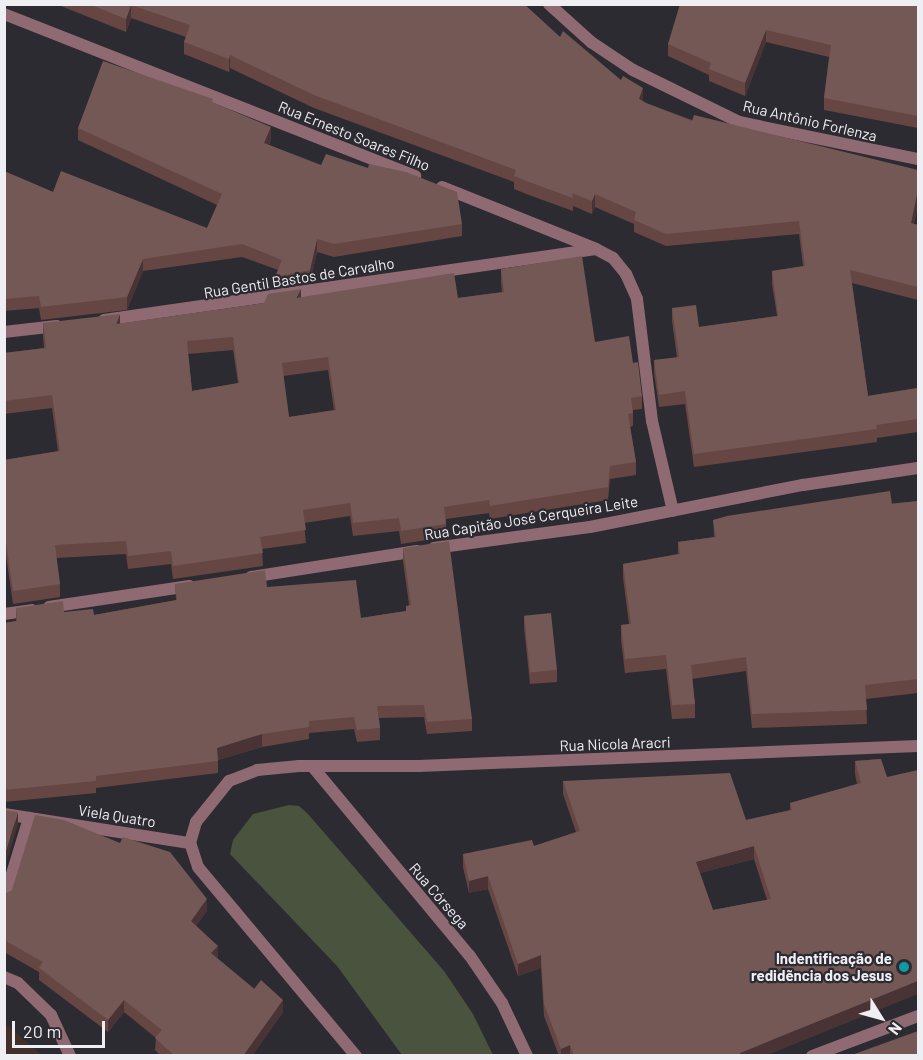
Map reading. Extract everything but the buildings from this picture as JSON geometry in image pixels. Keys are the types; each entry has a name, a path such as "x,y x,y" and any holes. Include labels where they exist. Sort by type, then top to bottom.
{"street":[{"name":"Rua Antônio Forlenza","path":"549,4 591,42 633,70 739,122 918,159"},
{"name":"Rua Ernesto Soares Filho","path":"4,14 596,249 613,258 626,274 638,298 652,421 673,511"},
{"name":"Rua Gentil Bastos de Carvalho","path":"4,332 596,249"},
{"name":"Rua Capitão José Cerqueira Leite","path":"241,578 673,511 803,485 918,468"},
{"path":"4,614 206,583"},
{"name":"Rua Nicola Aracri","path":"190,843 196,822 229,781 264,769 312,766 430,766 918,746"},
{"name":"Rua Córsega","path":"312,766 470,957 502,1003 527,1056"},
{"name":"Viela Quatro","path":"4,814 190,843"},
{"path":"4,900 29,818"},
{"path":"190,843 207,880 292,975 356,1056"},
{"path":"4,977 24,988 51,1015 70,1056"},
{"path":"812,1056 918,1016"}],"shaded area":[{"path":"4,1024 6,1024 42,1055 5,1055"}],"green space":[{"path":"289,805 299,806 308,814 444,971 473,1014 493,1055 402,1055 337,966 230,854 233,840 253,814"}],"place":[{"name":"Indentificação de redidẽncia dos Jesus","path":"904,967"}]}
